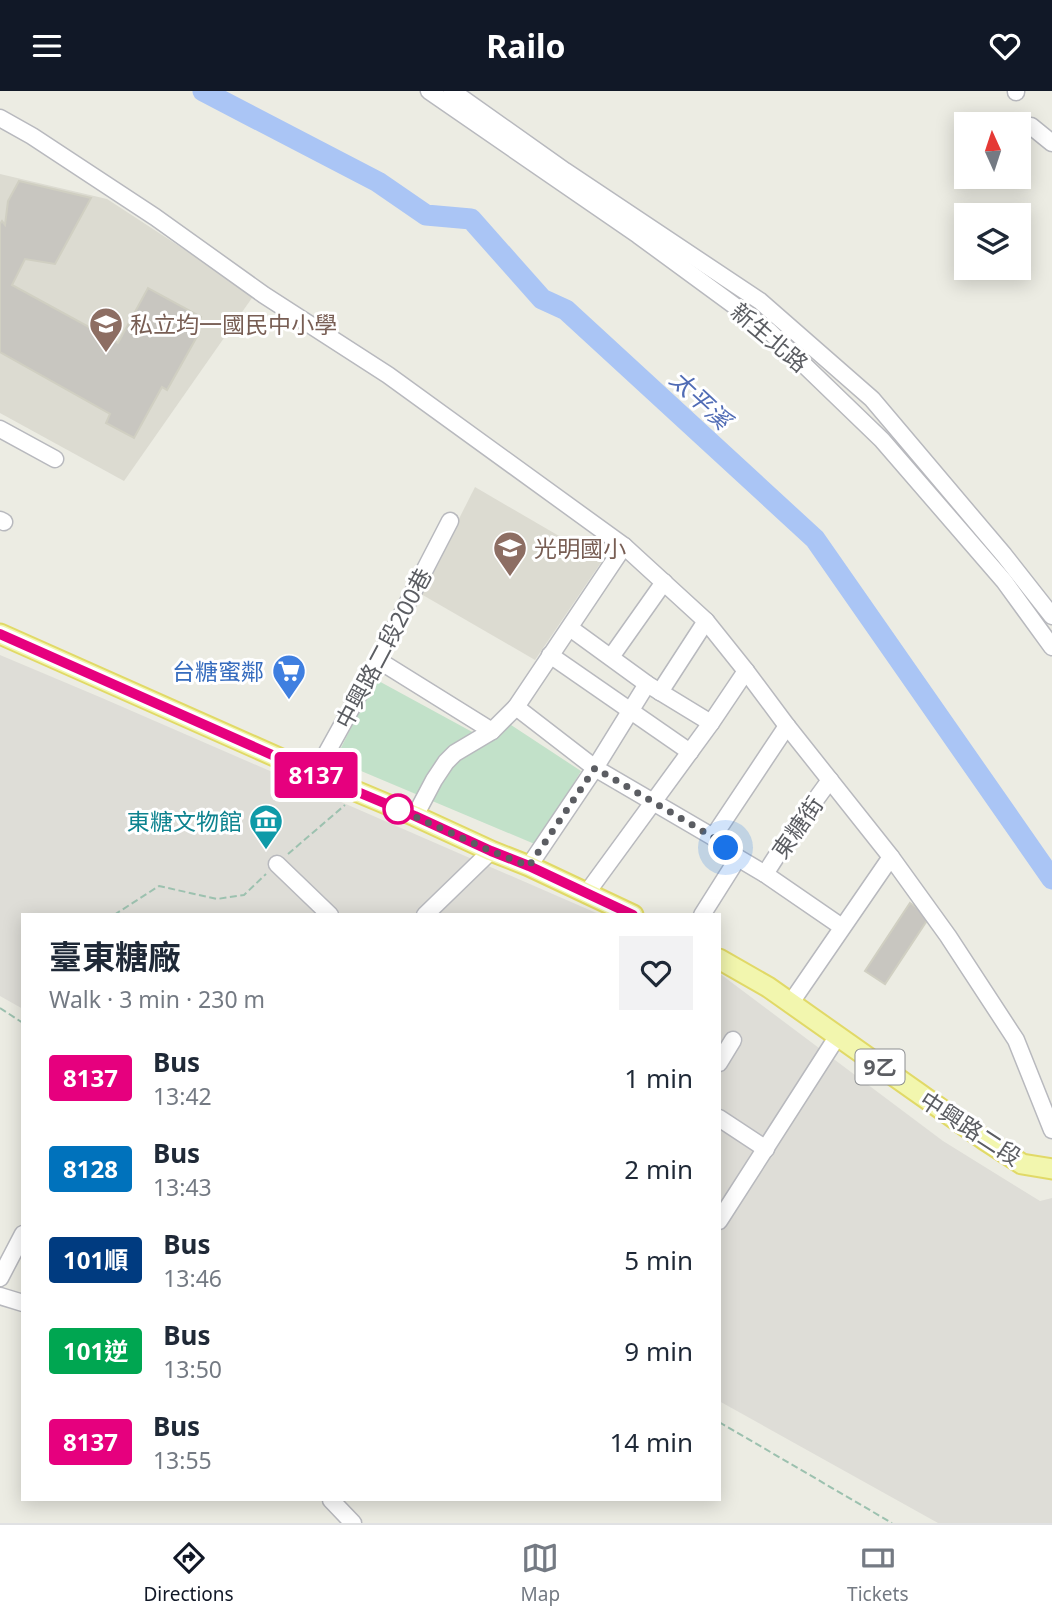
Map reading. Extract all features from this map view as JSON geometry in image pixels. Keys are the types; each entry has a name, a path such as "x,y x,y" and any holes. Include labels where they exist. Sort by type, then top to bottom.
{"main road":[{"path":"0,634 529,866 629,913"},
{"name":"中興路二段","path":"721,960 768,987 1022,1164 1052,1169"}],"street":[{"name":"新生北路","path":"429,91 638,235 769,331 881,440 1004,581 1052,647"},
{"path":"453,91 565,171 760,302 852,381 881,409 1052,616"},
{"path":"0,118 32,136 264,295 388,375 624,546 706,621 891,857 948,936 1016,1040 1052,1131"},
{"path":"1031,126 1052,143"},
{"path":"0,429 55,459"},
{"name":"中興路二段200巷","path":"315,774 450,521"},
{"path":"415,816 446,762 492,730 516,706 624,546"},
{"path":"611,657 664,582"},
{"path":"529,866 631,712 654,688 706,621"},
{"path":"570,628 654,688 711,723"},
{"path":"550,655 690,752"},
{"path":"378,660 492,730"},
{"path":"586,894 746,671"},
{"path":"516,706 595,768 713,837 738,858 842,927"},
{"path":"713,837 787,726"},
{"name":"東糖街","path":"765,874 830,780"},
{"path":"427,913 491,851"},
{"path":"790,1004 891,857"},
{"name":"東糖街","path":"703,913 738,858"},
{"path":"277,864 328,913"},
{"path":"721,1218 838,1037"},
{"path":"721,1060 733,1040"},
{"path":"721,1119 766,1149"},
{"path":"0,1278 21,1238"},
{"path":"0,1296 21,1302"},
{"path":"332,1501 353,1523"}],"path":[{"path":"117,913 159,886 217,899 244,894 359,793"},
{"path":"0,1009 21,1022"},
{"path":"721,1423 892,1523"}],"shaded area":[{"name":"私立均一國民中小學","path":"0,174 107,199 254,295 124,481 0,413"},
{"name":"光明國小","path":"475,487 602,561 535,660 421,594"},
{"path":"0,655 596,913 21,913 21,1008 0,996"},
{"path":"721,974 943,1141 1040,1201 1052,1198 1052,1523 938,1523 721,1402"}],"green space":[{"path":"375,679 487,740 508,723 581,771 537,845 335,760"}],"building":[{"path":"19,181 91,198 55,264 25,259 12,285 118,343 148,288 201,317 194,331 199,333 167,390 162,387 134,438 106,423 110,414 0,352 0,224 2,221 5,225 8,201"},
{"path":"910,903 930,916 885,984 865,971"}],"waterway":[{"name":"太平溪","path":"203,91 378,182 426,215 471,219 542,299 566,310 815,539 1052,879"}],"bus line":[{"name":"8137","path":"0,634 529,866 629,913"}],"place":[{"name":"私立均一國民中小學","path":"106,354"},
{"name":"光明國小","path":"510,578"},
{"name":"台糖蜜鄰","path":"289,701"},
{"name":"東糖文物館","path":"266,851"}],"route":[{"path":"398,809 396,808 529,866 595,768 713,837 726,848"}]}
